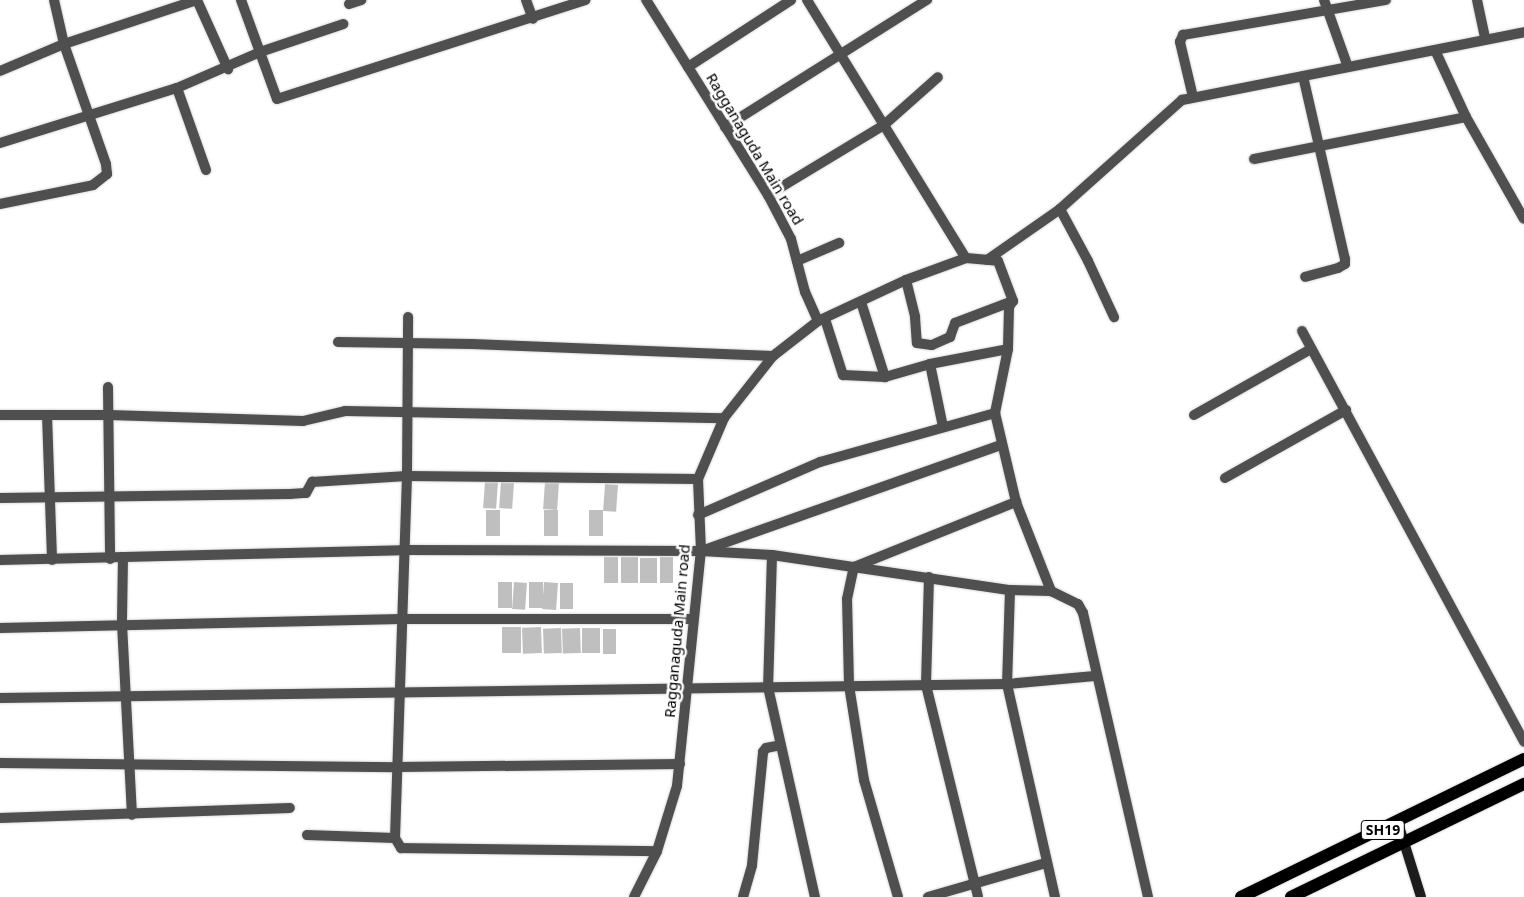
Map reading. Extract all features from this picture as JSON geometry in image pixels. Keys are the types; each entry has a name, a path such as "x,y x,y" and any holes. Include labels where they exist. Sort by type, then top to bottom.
{"main road":[{"name":"SH19","path":"1241,897 1524,759"},
{"name":"SH19","path":"1290,897 1524,784"}],"street":[{"path":"0,204 93,185 107,174 106,164 64,44 54,0"},
{"path":"0,71 64,44 197,0 228,69"},
{"path":"241,0 277,99 533,19 586,0"},
{"path":"349,4 361,0"},
{"path":"526,0 533,19"},
{"path":"688,66 791,0"},
{"path":"807,0 966,258"},
{"path":"725,127 927,0"},
{"path":"1324,0 1348,67"},
{"path":"1193,96 1180,42 1184,35 1386,0"},
{"path":"1477,0 1485,39"},
{"name":"Ragganaguda Main road","path":"634,897 657,851 673,804 680,764 701,551 698,479 724,418 747,393 773,356 822,320 805,292 791,238 768,194 649,1"},
{"path":"0,143 89,113 177,88 228,69 260,52 343,24"},
{"path":"987,260 1060,209 1172,106 1193,96 1524,32"},
{"path":"1435,50 1466,117 1524,219"},
{"path":"1303,76 1317,148 1345,264 1305,277"},
{"path":"768,194 884,125 938,77"},
{"path":"177,88 206,170"},
{"path":"1254,159 1466,117"},
{"path":"1060,209 1088,261 1114,317"},
{"path":"797,261 839,243"},
{"path":"1008,349 930,364 885,377 843,375 822,320 906,280 966,258 998,261 1013,300"},
{"path":"906,280 918,343 932,345 950,337 956,323 1013,300"},
{"path":"1013,300 1009,307 1008,349 995,413 1000,445 1016,502 1051,591"},
{"path":"861,302 885,377"},
{"path":"408,316 407,476 402,550 395,838 401,848 657,851"},
{"path":"1302,331 1524,742"},
{"path":"338,342 584,347 773,356"},
{"path":"1194,415 1311,349"},
{"path":"930,364 943,427"},
{"path":"108,387 110,559"},
{"path":"1225,478 1346,410"},
{"path":"0,415 109,415 303,422 345,411 724,418"},
{"path":"698,515 820,462 995,413"},
{"path":"47,415 52,560"},
{"path":"701,551 1000,445"},
{"path":"0,498 290,494 306,492 312,482 407,476 698,479"},
{"path":"854,567 1016,502"},
{"path":"0,560 110,559 123,557 402,550 701,551 772,555 1010,590 1051,591 1078,604 1148,897"},
{"path":"772,555 768,687 815,897"},
{"path":"123,557 122,624 132,815"},
{"path":"854,567 847,599 849,685 864,780 898,897"},
{"path":"929,577 926,685 978,897"},
{"path":"1010,590 1007,684 1055,897"},
{"path":"0,628 401,619 693,618"},
{"path":"0,698 1007,684 1096,676"},
{"path":"743,897 752,865 763,752 766,748 781,745"},
{"path":"0,763 398,767 680,764"},
{"path":"0,818 132,815 290,808"},
{"path":"1398,822 1406,841 1421,897"},
{"path":"307,835 395,838"},
{"path":"928,897 1046,863"}],"building":[{"path":"485,481 498,482 496,509 483,508"},
{"path":"501,482 514,483 512,509 499,508"},
{"path":"545,482 559,483 557,510 543,509"},
{"path":"605,484 618,485 616,512 603,511"},
{"path":"486,510 500,510 500,536 486,536"},
{"path":"544,510 558,510 558,536 544,536"},
{"path":"589,510 603,510 603,536 589,536"},
{"path":"604,557 618,557 618,583 604,583"},
{"path":"621,557 638,557 638,583 621,583"},
{"path":"660,557 673,557 673,583 660,583"},
{"path":"640,558 657,558 657,583 640,583"},
{"path":"498,582 512,582 512,608 498,608"},
{"path":"514,582 527,583 525,610 512,609"},
{"path":"529,582 543,582 543,608 529,608"},
{"path":"544,582 558,583 556,610 542,609"},
{"path":"560,583 573,583 573,609 560,609"},
{"path":"502,627 521,627 521,653 502,653"},
{"path":"541,627 542,653 523,654 522,628"},
{"path":"561,628 562,653 544,654 543,629"},
{"path":"580,628 581,653 563,654 562,629"},
{"path":"582,628 600,628 600,653 582,653"},
{"path":"603,629 616,629 616,654 603,654"}]}
